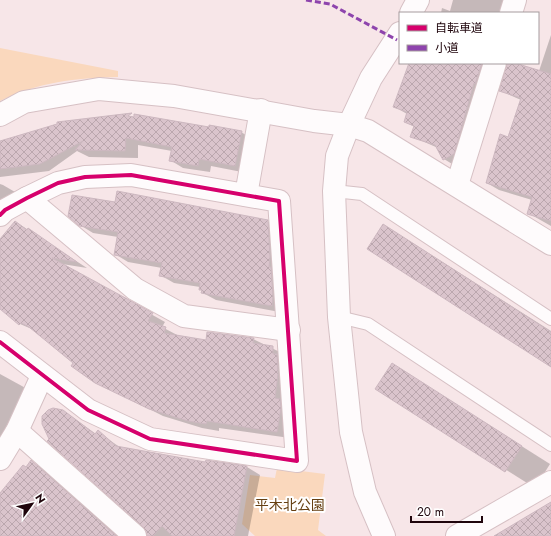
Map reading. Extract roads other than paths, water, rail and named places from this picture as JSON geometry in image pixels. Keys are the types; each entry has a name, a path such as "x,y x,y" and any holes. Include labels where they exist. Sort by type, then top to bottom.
{"street":[{"path":"412,12 418,0"},
{"path":"511,12 515,0"},
{"path":"384,536 365,492 351,432 339,317 334,191 337,156 349,125 371,78 399,35"},
{"path":"457,185 496,64"},
{"path":"0,116 24,102 99,88 174,96 261,110 314,121 349,125 368,131 551,244"},
{"path":"246,195 261,110"},
{"path":"0,215 4,210 58,183 85,177 131,175 279,201 297,461 150,439 88,410 42,376 0,342"},
{"path":"27,198 135,289 184,316 288,330"},
{"path":"0,459 17,431 42,376"},
{"path":"17,431 135,536"},
{"path":"457,536 551,482"}],"lane":[{"path":"334,191 362,194 551,319"},
{"path":"339,317 368,324 551,445"}],"park label":[{"name":"平木北公園","path":"290,505"}]}
